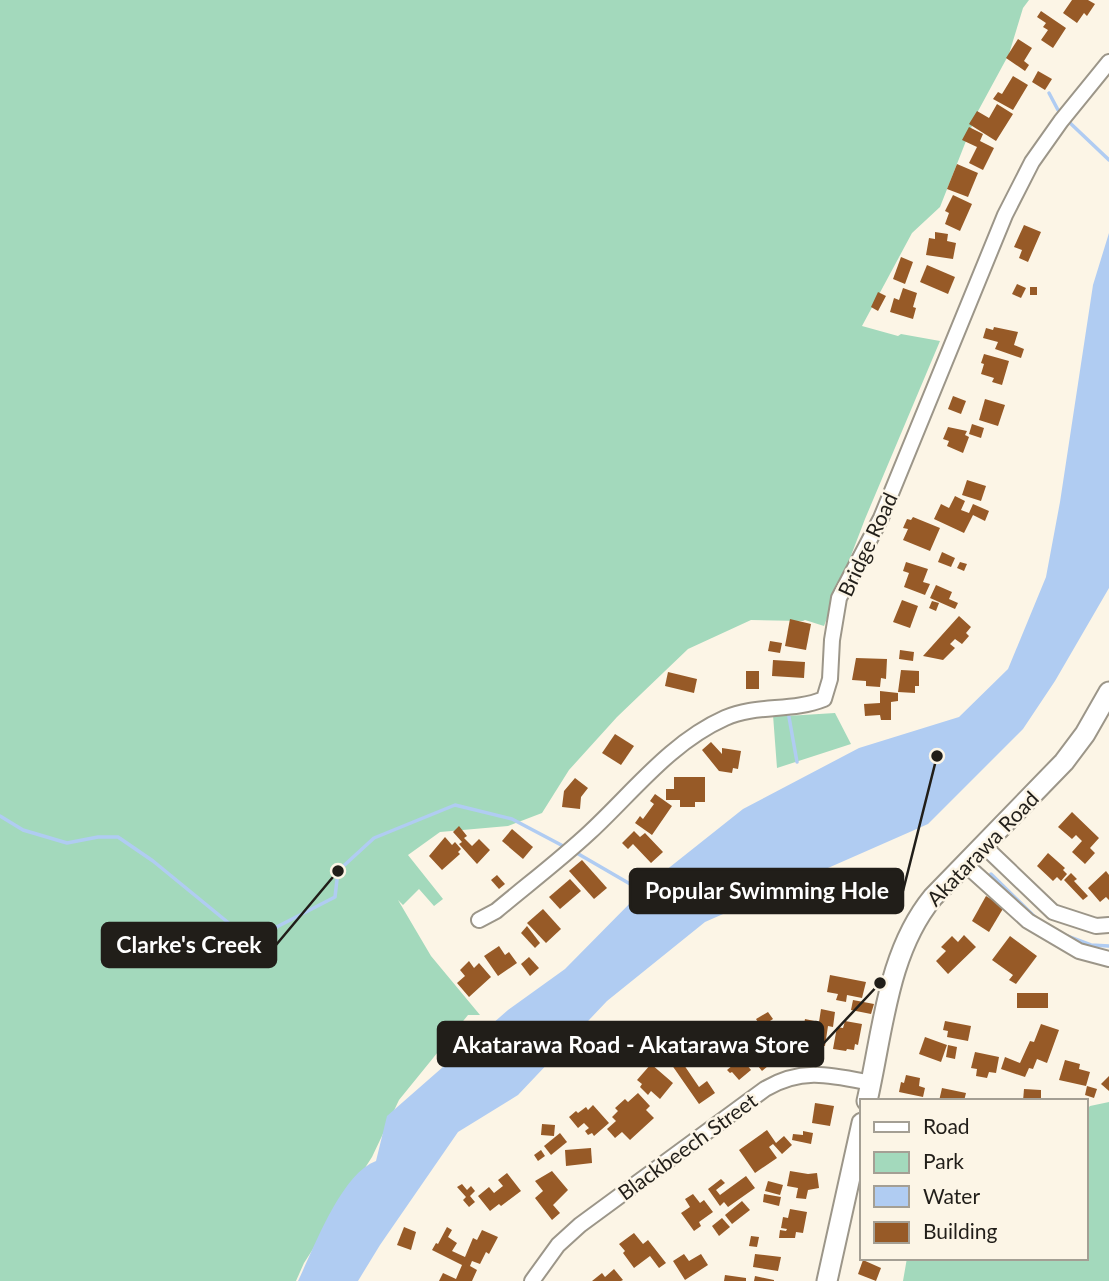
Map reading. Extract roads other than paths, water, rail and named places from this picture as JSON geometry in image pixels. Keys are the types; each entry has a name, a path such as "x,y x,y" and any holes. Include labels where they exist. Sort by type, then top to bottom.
{"street":[{"name":"Bridge Road","path":"479,920 496,911 589,834 665,758 693,736 723,718 744,710 809,705 824,699 830,679 832,640 839,598 881,518 1005,215 1032,163 1061,121 1109,62"},
{"name":"Akatarawa Road","path":"869,1092 893,979 909,933 925,906 1063,762 1085,734 1109,692"},
{"path":"984,846 1053,912 1096,926 1109,925"},
{"path":"966,864 1028,921 1079,951 1109,959"},
{"name":"Blackbeech Street","path":"532,1281 558,1245 580,1225 781,1080 809,1074 825,1074 869,1092"},
{"path":"827,1281 860,1132"}],"water":[{"path":"1109,233 1109,588 1055,681 1023,729 928,824 705,922 607,1001 518,1095 458,1132 358,1281 298,1281 340,1196 363,1169 376,1161 387,1116 508,1010 565,969 641,892 649,895 641,890 743,809 859,748 959,717 1008,669 1046,577 1093,285"}],"waterway":[{"path":"1049,93 1058,110"},
{"path":"1069,122 1109,160"},
{"path":"789,717 797,762"},
{"path":"0,816 23,830 67,843 98,837 118,837 153,861 236,929 263,934 335,897 338,871 374,838 455,805 512,819 565,847"},
{"path":"575,852 656,899"},
{"path":"991,874 1037,919"},
{"path":"1067,936 1091,945 1109,946"}],"place":[{"name":"Popular Swimming Hole","path":"937,756"},
{"name":"Clarke's Creek","path":"338,871"},
{"name":"Akatarawa Road - Akatarawa Store","path":"880,983"}]}
